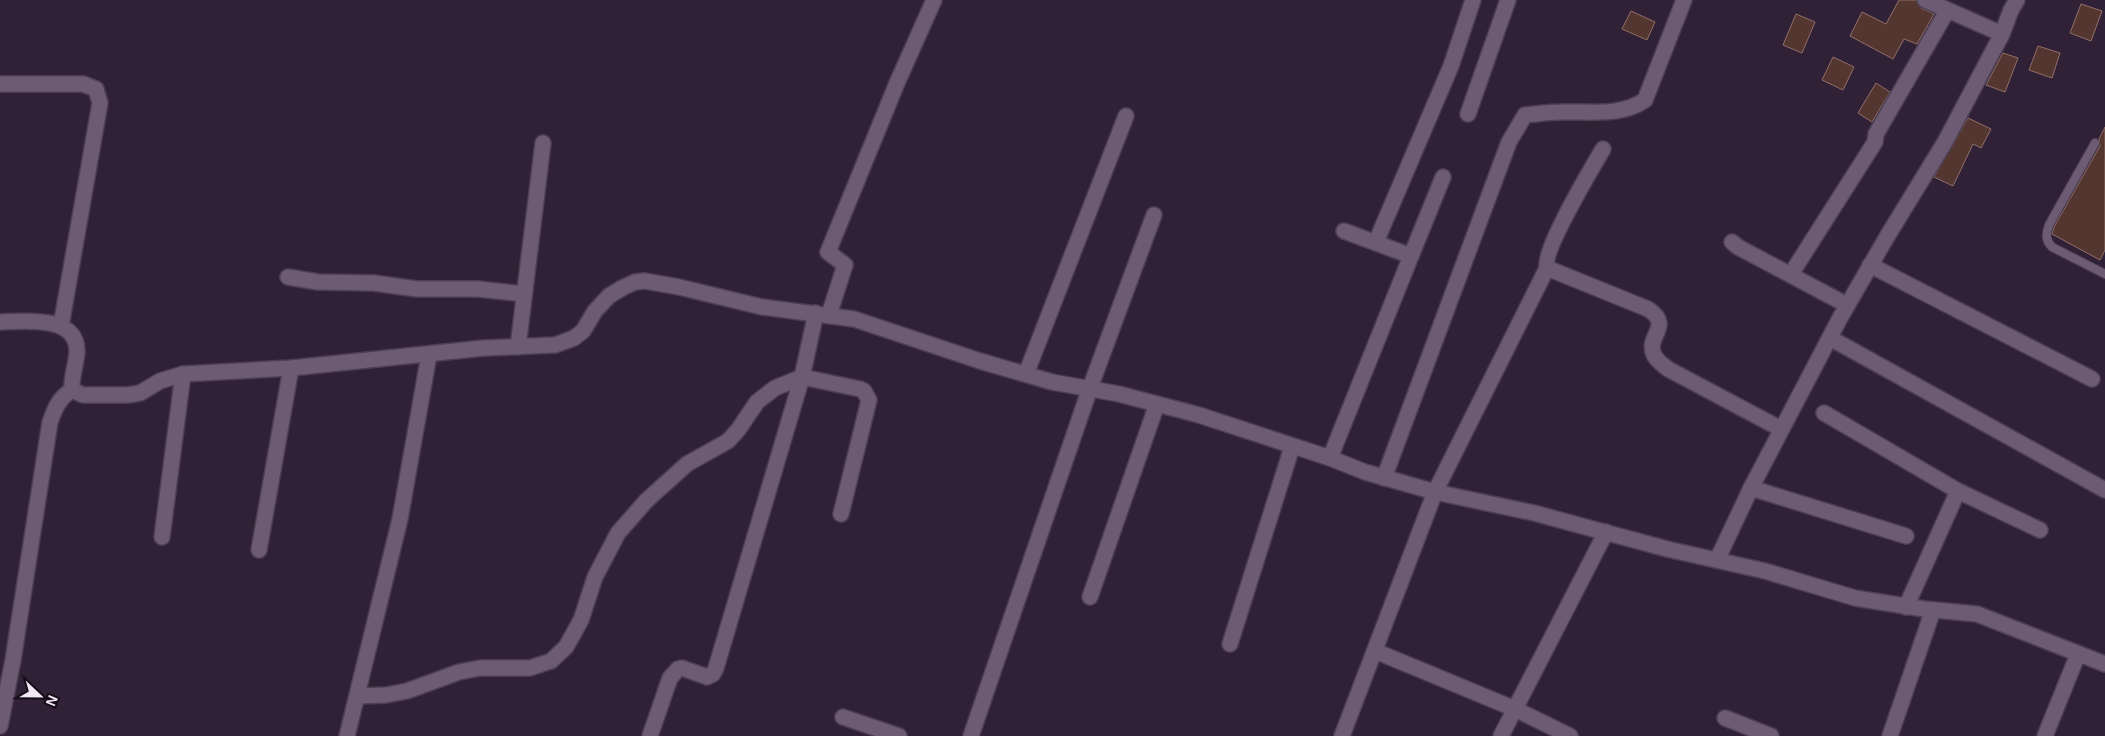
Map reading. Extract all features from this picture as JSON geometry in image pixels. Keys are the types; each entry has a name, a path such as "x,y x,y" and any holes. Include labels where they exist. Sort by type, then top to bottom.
{"street":[{"path":"650,736 670,678 674,673 682,668 707,677 714,674 822,314 845,265 828,252 893,92 934,0"},
{"path":"1376,242 1451,66 1474,0"},
{"path":"1468,114 1508,0"},
{"path":"1384,478 1509,142 1525,115 1559,112 1615,112 1633,108 1645,100 1684,0"},
{"path":"1924,0 2002,34"},
{"path":"1717,560 1781,429 1847,305 1945,142 2002,34 2017,0"},
{"path":"1791,274 1875,142 1876,134 1947,11"},
{"path":"0,84 83,84 96,89 99,95 100,103 62,326"},
{"path":"1026,374 1126,116"},
{"path":"518,346 543,143"},
{"path":"1342,736 1435,492 1547,268 1546,263 1552,244 1603,149"},
{"path":"1330,458 1442,177"},
{"path":"971,736 1090,388 1154,215"},
{"path":"1344,231 1411,256"},
{"path":"1732,242 1738,247 1847,305"},
{"path":"1870,265 2092,379"},
{"path":"1547,268 1648,309 1660,320 1653,348 1657,359 1668,369 1781,429"},
{"path":"288,277 318,282 374,283 417,289 478,288 524,294"},
{"path":"72,390 83,394 140,394 160,382 183,374 291,368 555,344 574,338 583,331 595,311 609,296 622,288 640,282 678,287 762,307 854,318 980,361 1052,382 1090,388 1200,414 1384,478 1435,492 1534,513 1668,549 1766,571 1855,598 1906,607 1977,614 2105,664"},
{"path":"0,322 36,321 62,326 70,332 76,343 72,390 56,406 50,422 13,660 0,726"},
{"path":"1830,338 2105,490"},
{"path":"347,736 400,519 430,355"},
{"path":"259,550 291,368"},
{"path":"162,537 183,374"},
{"path":"357,696 386,696 407,691 459,672 480,668 530,668 551,661 566,647 581,620 595,577 618,533 647,500 687,464 728,441 757,402 774,388 802,377 864,391 869,400 841,514"},
{"path":"1090,597 1157,404"},
{"path":"1824,412 1958,491 2040,530"},
{"path":"1230,644 1292,447"},
{"path":"1751,488 1906,536"},
{"path":"1906,607 1958,491"},
{"path":"1501,736 1606,532"},
{"path":"1890,736 1933,610"},
{"path":"1374,651 1515,709 1570,736"},
{"path":"2046,736 2078,654"},
{"path":"843,717 899,736"},
{"path":"1725,718 1771,736"}],"lane":[{"path":"2095,143 2049,225 2046,234 2047,240 2052,247 2105,274"}],"building":[{"path":"1899,0 1916,0 1921,8 1934,14 1917,44 1904,39 1893,59 1850,36 1862,12 1886,24"},
{"path":"2081,4 2102,11 2091,41 2070,33"},
{"path":"1631,11 1655,22 1647,40 1622,29"},
{"path":"1796,14 1815,22 1802,53 1783,45"},
{"path":"2038,46 2060,53 2052,78 2029,70"},
{"path":"2003,53 2018,58 2005,92 1986,85"},
{"path":"1833,57 1854,67 1843,90 1822,80"},
{"path":"1876,83 1890,92 1872,122 1858,113"},
{"path":"1968,118 1991,129 1981,148 1973,144 1953,186 1934,177"},
{"path":"2105,127 2105,250 2100,260 2052,234 2054,227 2100,146 2099,139"}]}
